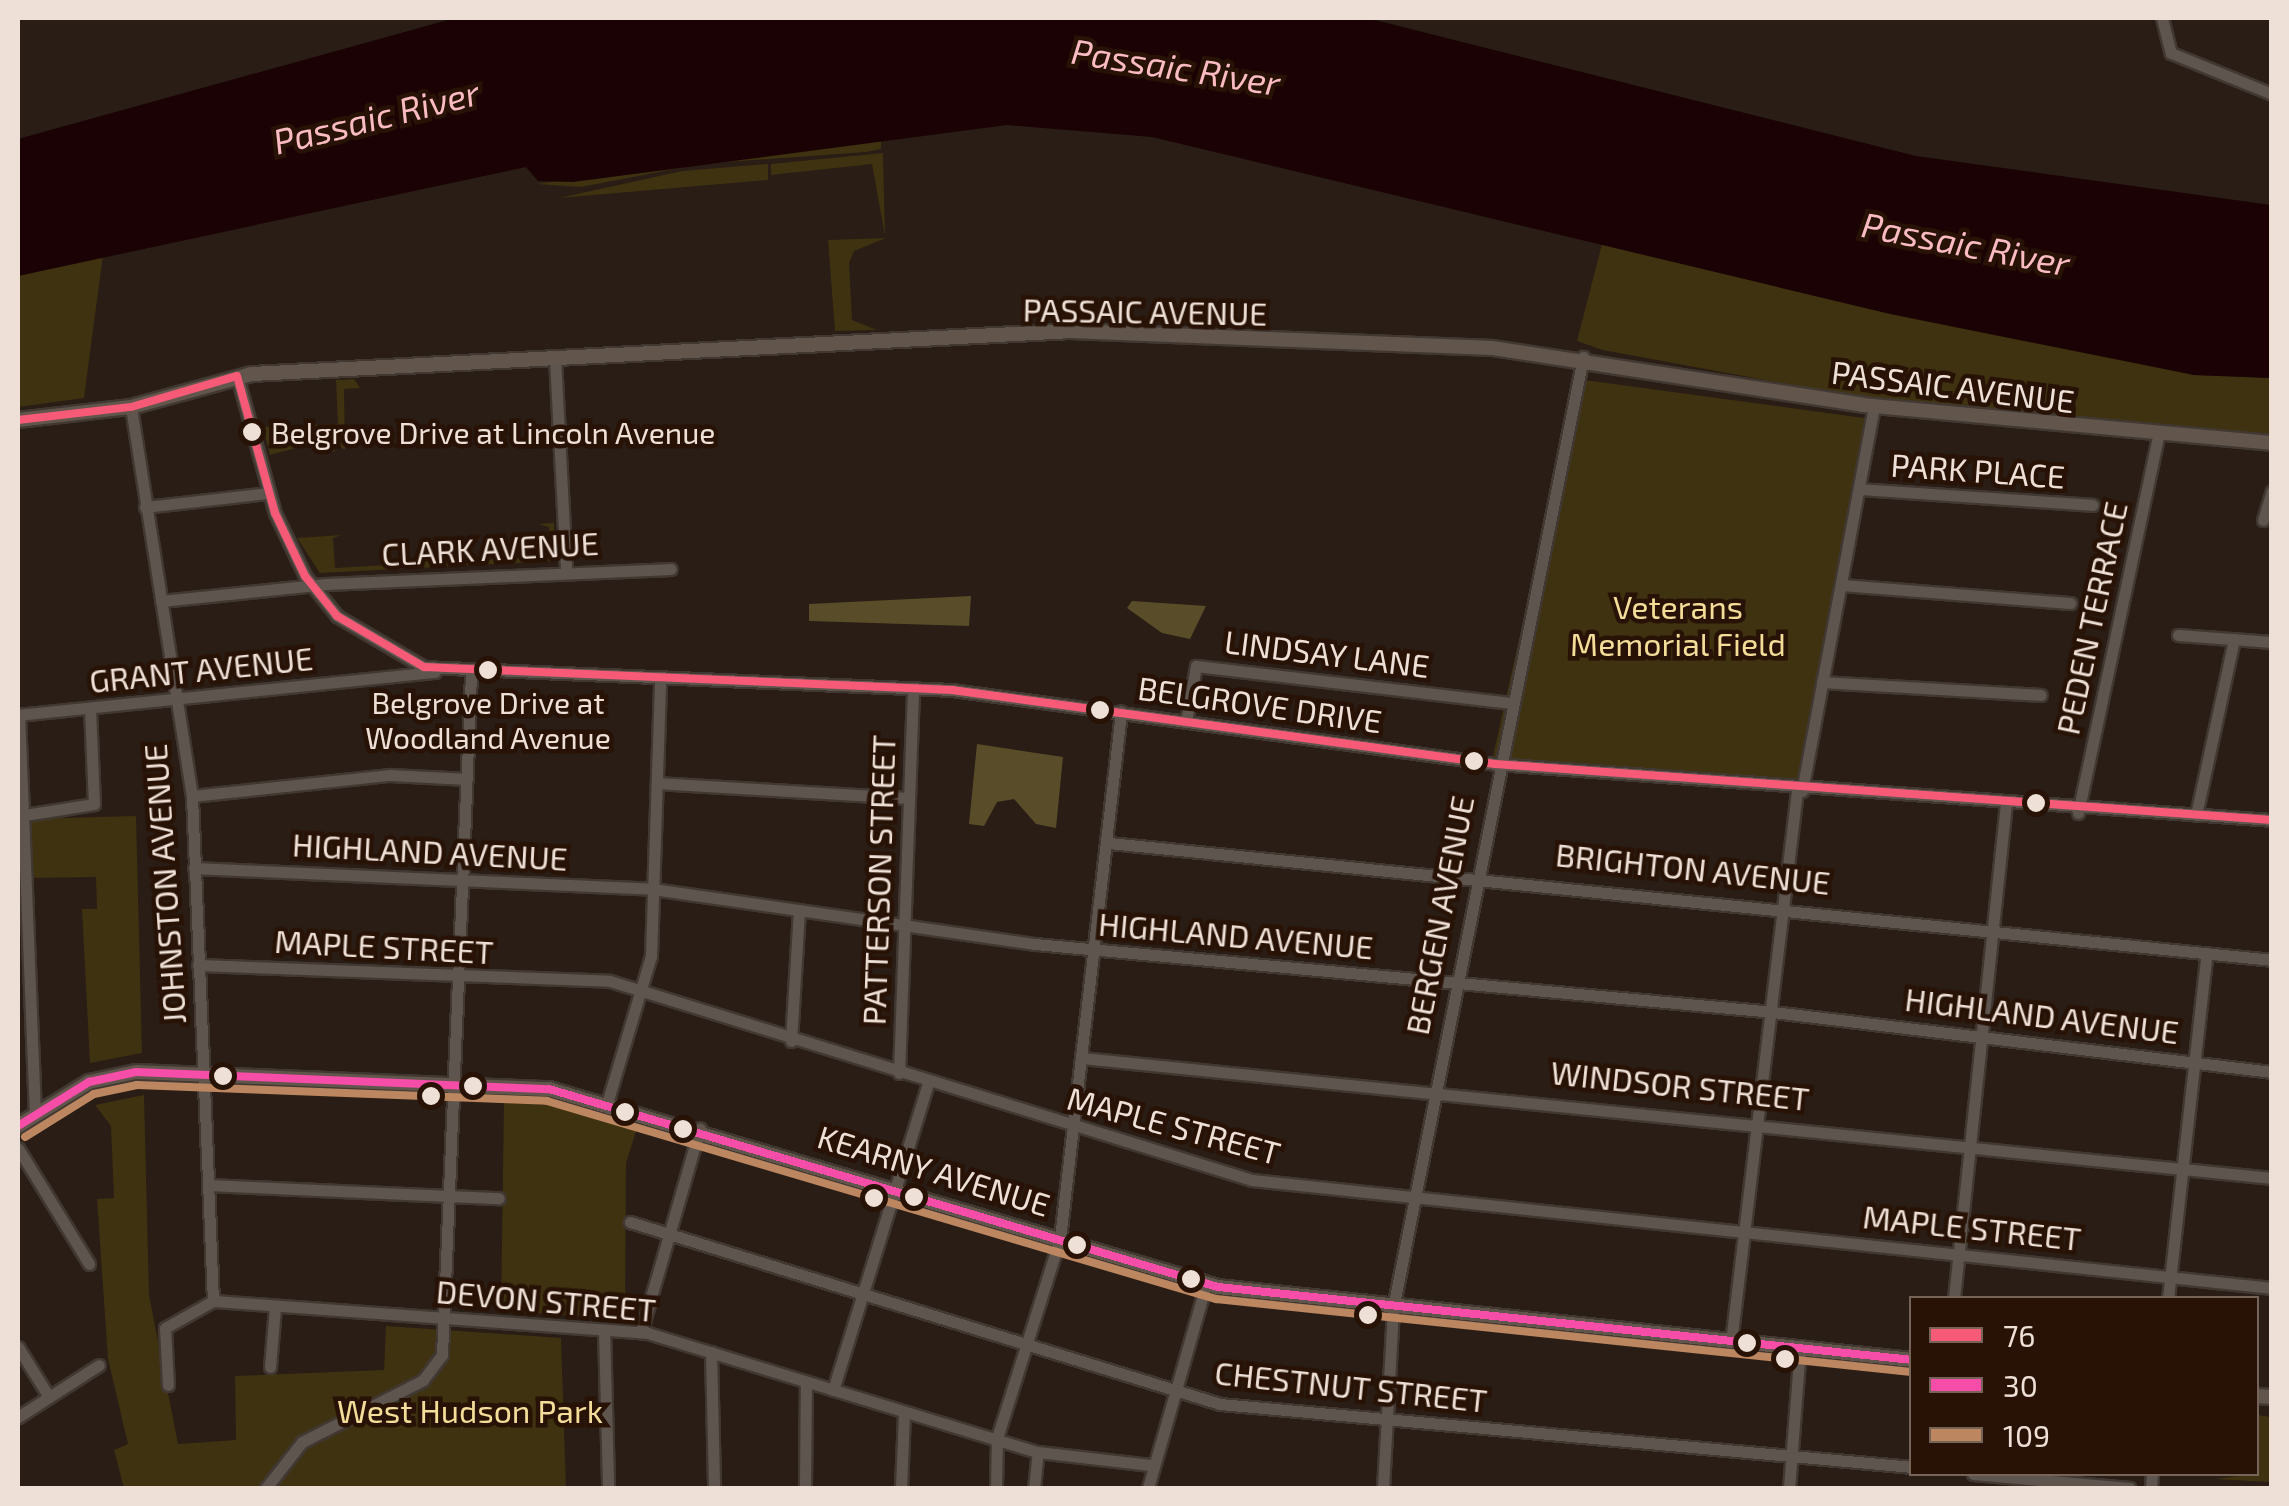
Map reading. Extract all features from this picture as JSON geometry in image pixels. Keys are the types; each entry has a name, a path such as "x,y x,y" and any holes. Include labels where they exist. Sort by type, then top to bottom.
{"main road":[{"name":"PASSAIC AVENUE","path":"18,420 131,406 237,376 1072,331 1583,357 1874,406 2158,436 2272,443"},
{"name":"KEARNY AVENUE","path":"18,1126 102,1079 124,1074 203,1072 454,1084 608,1100 1206,1284 1392,1308 1909,1360"}],"street":[{"path":"2162,18 2162,36 2171,53 2272,94"},
{"name":"BERGEN AVENUE","path":"1383,1488 1392,1308 1495,764 1583,357"},
{"path":"555,358 566,571"},
{"name":"BELGROVE DRIVE","path":"237,376 268,494 311,585 384,650 450,671 471,675 913,689 1121,712 1495,764 2078,813 2272,820"},
{"name":"JOHNSTON AVENUE","path":"131,406 192,796 213,1300"},
{"path":"1731,1342 1748,1229 1799,791 1874,406"},
{"name":"PEDEN TERRACE","path":"2078,813 2158,436"},
{"name":"PARK PLACE","path":"1859,489 2092,506"},
{"path":"2262,520 2272,491"},
{"path":"145,507 268,494"},
{"name":"CLARK AVENUE","path":"161,602 311,585 671,569"},
{"path":"1841,584 2070,603"},
{"path":"2178,635 2272,642"},
{"path":"2196,815 2234,638"},
{"name":"LINDSAY LANE","path":"1186,722 1196,666 1508,703"},
{"name":"GRANT AVENUE","path":"18,715 450,671"},
{"path":"266,1488 302,1442 433,1372 445,1318 471,675"},
{"path":"608,1100 641,992 653,889 660,681"},
{"path":"1822,682 2041,695"},
{"name":"PATTERSON STREET","path":"898,1073 913,689"},
{"path":"18,816 94,804 90,708"},
{"path":"996,1488 997,1438 1060,1238 1109,842 1121,712"},
{"path":"18,715 23,1032 36,1115"},
{"path":"192,796 390,775 467,778"},
{"path":"657,783 908,798"},
{"path":"1954,1296 2006,806"},
{"name":"BRIGHTON AVENUE","path":"1109,842 1994,926 2272,960"},
{"name":"HIGHLAND AVENUE","path":"194,868 653,889 799,910 905,920 1096,950 1773,1012 2272,1072"},
{"path":"790,1040 799,910"},
{"path":"2168,1296 2207,952"},
{"name":"MAPLE STREET","path":"198,965 610,982 928,1084 1252,1180 1748,1229 2272,1288"},
{"name":"WINDSOR STREET","path":"1082,1058 1761,1120 2272,1178"},
{"path":"833,1390 892,1186 928,1084"},
{"path":"641,1332 700,1128"},
{"path":"18,1148 89,1264"},
{"path":"208,1185 499,1198"},
{"name":"CHESTNUT STREET","path":"630,1222 1220,1404 1909,1467"},
{"path":"1148,1488 1150,1465 1206,1284"},
{"path":"168,1385 165,1328 213,1300"},
{"name":"DEVON STREET","path":"213,1300 641,1332 1038,1452 1150,1465"},
{"path":"270,1368 275,1307"},
{"path":"604,1330 608,1488"},
{"path":"18,1347 49,1396"},
{"path":"1789,1488 1800,1349"},
{"path":"711,1352 714,1488"},
{"path":"18,1416 99,1364"},
{"path":"805,1488 806,1382"},
{"path":"901,1488 904,1412"},
{"path":"1034,1488 1038,1452"},
{"path":"1995,1476 2128,1488"}],"green space":[{"path":"881,139 881,149 866,152 700,164 581,187 536,184"},
{"path":"883,153 885,236 872,164 771,175 771,164"},
{"path":"768,164 768,180 559,198 682,171"},
{"path":"886,238 854,251 849,263 852,320 877,330 835,331 828,240"},
{"path":"1602,244 2194,375 2271,378 2271,436 1884,402 1603,350 1577,341"},
{"path":"103,255 84,398 18,407 18,276"},
{"path":"354,379 360,388 344,389 345,450 332,442 335,452 307,445 270,455 263,427 338,424 336,380"},
{"name":"Veterans Memorial Field","path":"1577,379 1871,419 1802,788 1491,765"},
{"path":"554,523 555,561 320,573 297,538 342,535 333,538 335,568 422,563 424,555 436,565 459,553 462,561 550,556 549,527 538,524"},
{"path":"136,816 142,1053 90,1063 82,909 97,909 96,877 25,878 25,819"},
{"name":"West Hudson Park","path":"144,1095 149,1295 178,1444 236,1440 235,1376 384,1370 386,1326 561,1338 566,1488 124,1488 114,1450 128,1444 108,1359 97,1199 114,1198 111,1126 95,1105"},
{"path":"504,1102 580,1107 638,1125 626,1163 625,1319 501,1311"},
{"path":"2259,1415 2271,1417 2271,1482 2214,1479 2259,1476"}],"shaded area":[{"path":"971,596 969,626 809,621 809,604"},
{"path":"1132,601 1206,606 1190,639 1162,633 1127,608"},
{"path":"977,744 1063,757 1056,828 1036,824 1014,799 997,802 984,826 969,824"}],"water":[{"name":"Passaic River","path":"455,18 1367,18 1916,156 2271,205 2271,378 2194,375 1890,314 1152,137 1007,125 573,182 538,181 526,167 18,276 18,139"}],"transit line":[{"name":"76","path":"18,420 131,407 237,376 275,513 305,576 337,616 424,667 952,690 1495,764 2272,820"},
{"name":"30","path":"18,1126 89,1082 136,1072 549,1089 1218,1287 1909,1360"},
{"name":"109","path":"25,1137 94,1094 137,1085 547,1101 1216,1299 1909,1372"}],"place":[{"name":"Belgrove Drive at Lincoln Avenue","path":"252,432"},
{"name":"Belgrove Drive at Woodland Avenue","path":"488,670"}]}
